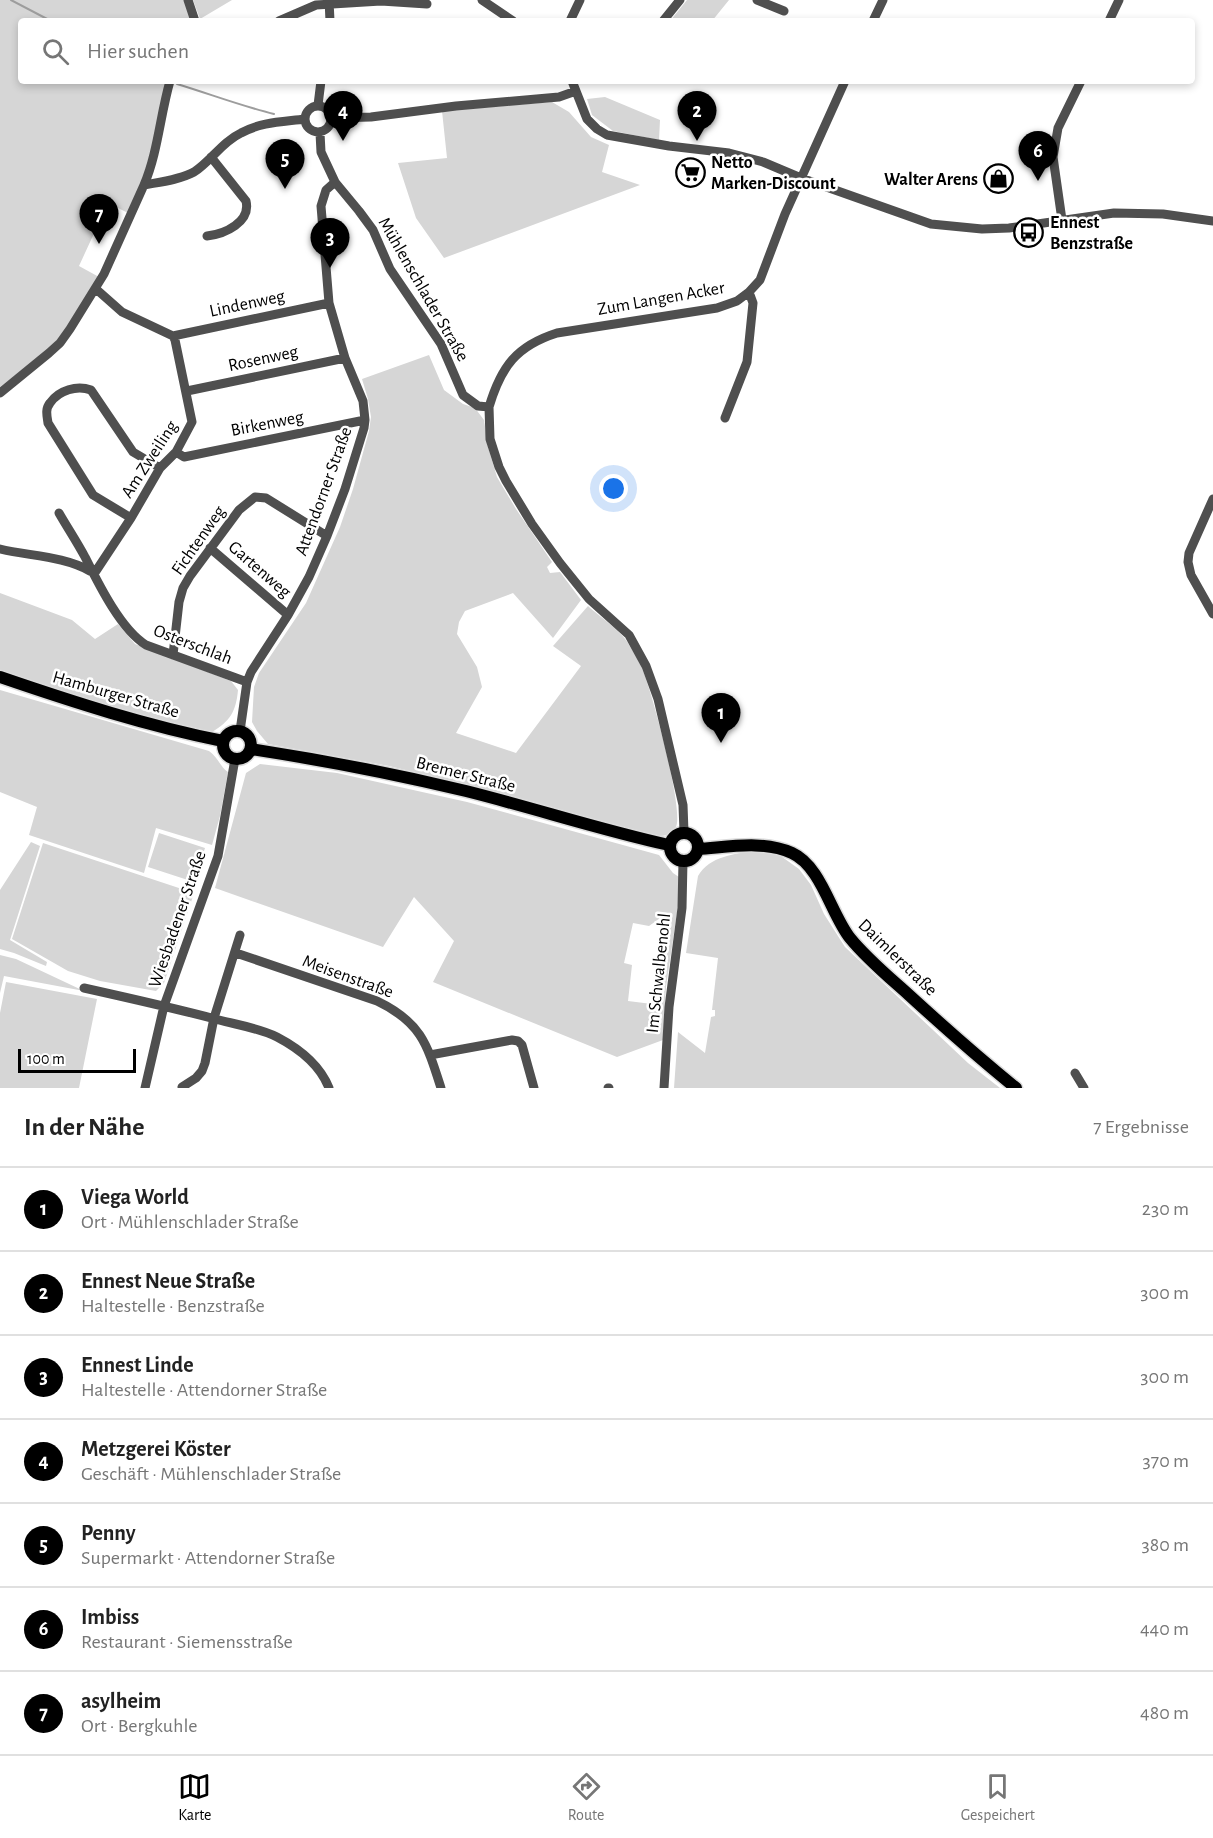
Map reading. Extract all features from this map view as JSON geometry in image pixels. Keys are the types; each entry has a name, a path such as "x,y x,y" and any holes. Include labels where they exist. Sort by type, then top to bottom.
{"main road":[{"name":"Hamburger Straße","path":"0,677 71,701 223,741"},
{"path":"240,731 249,737 251,749 245,757 235,759 226,754 223,741 231,732 240,731"},
{"name":"Bremer Straße","path":"251,749 380,771 468,791 629,836 669,844"},
{"path":"684,832 694,837 698,849 694,857 683,861 671,854 669,844 673,837 684,832"},
{"name":"Daimlerstraße","path":"698,849 754,845 777,848 795,854 811,868 842,927 860,950 1016,1088"}],"street":[{"path":"188,0 194,18"},
{"path":"482,0 509,18"},
{"path":"571,18 580,0"},
{"path":"665,18 680,0"},
{"path":"757,0 784,11"},
{"path":"874,18 883,0"},
{"path":"1110,18 1119,0"},
{"path":"286,18 329,2 381,1 427,4"},
{"path":"329,2 330,18"},
{"path":"0,393 60,343 96,289 151,167 169,84"},
{"path":"318,105 321,84"},
{"path":"573,84 587,119 597,129 608,135 669,146 729,153 763,162 801,178 931,224 982,229 1037,225 1114,213 1163,214 1213,221"},
{"name":"Zum Langen Acker","path":"489,407 499,377 508,363 519,351 543,337 717,308 737,301 749,292 760,280 785,214 844,84"},
{"path":"1062,220 1053,157 1058,128 1079,84"},
{"path":"332,118 371,117 456,106 559,97 576,91"},
{"path":"318,105 328,110 332,118 329,127 320,133 310,130 305,119 309,109 318,105"},
{"path":"144,186 184,177 199,168 228,140 254,126 269,122 305,119"},
{"name":"Mühlenschlader Straße","path":"320,133 321,152 335,182 373,230 390,269 441,344 463,395 478,406 489,407"},
{"path":"207,236 218,235 243,220 248,207 246,201 211,157"},
{"name":"Attendorner Straße","path":"240,731 247,682 309,577 345,489 365,420 363,401 345,358 329,303 321,206 326,190 335,182"},
{"path":"96,289 122,312 173,336"},
{"path":"725,418 747,362 753,303 749,292"},
{"name":"Lindenweg","path":"173,336 329,303"},
{"name":"Am Zweiling","path":"92,573 131,518 160,468 176,452 192,422 187,391 173,336"},
{"name":"Rosenweg","path":"187,391 345,358"},
{"path":"131,518 93,495 48,423 46,412 49,403 60,394 75,388 83,387 91,390 133,452 160,468"},
{"path":"489,407 490,439 499,468 532,524 589,599 630,635 646,666 658,699 681,795 684,832"},
{"name":"Birkenweg","path":"176,452 183,457 365,420"},
{"name":"Fichtenweg","path":"173,655 179,602 183,588 189,576 239,510 255,498 266,498 327,536"},
{"path":"1213,499 1189,553 1188,562 1191,575 1213,614"},
{"name":"Osterschlah","path":"58,513 92,573 127,629 136,639 146,645 247,682"},
{"name":"Gartenweg","path":"210,548 288,615"},
{"path":"0,549 58,560 82,567 92,573"},
{"path":"1202,593 1213,595"},
{"name":"Wiesbadener Straße","path":"145,1088 164,1006 218,856 235,759"},
{"name":"Im Schwalbenohl","path":"664,1088 669,1007 682,908 683,861"},
{"path":"182,1087 202,1071 214,1018 240,935"},
{"name":"Meisenstraße","path":"236,953 377,1001 391,1008 415,1027 424,1040 441,1088"},
{"path":"84,988 214,1018 276,1036 294,1047 317,1068 329,1088"},
{"path":"430,1055 512,1040 518,1041 522,1045 534,1088"},
{"path":"1076,1073 1084,1088"}],"shaded area":[{"path":"0,0 185,0 191,18 18,18 18,84 167,84 151,162 130,214 108,203 79,266 99,277 69,327 47,351 0,387"},
{"path":"193,0 232,0 202,18 200,18"},
{"path":"687,0 729,0 714,18 672,18"},
{"path":"605,97 660,120 659,140 613,131 592,115 587,99"},
{"path":"552,102 569,112 591,137 609,145 602,172 640,185 444,258 416,218 398,163 447,158 442,111"},
{"path":"429,355 444,390 463,404 475,408 484,420 488,447 497,477 552,562 547,567 550,573 560,572 581,600 553,638 513,593 465,611 459,622 457,634 477,667 482,687 456,733 516,753 581,666 553,646 588,606 624,638 642,667 660,725 671,776 677,816 674,831 662,836 643,835 476,787 389,766 268,744 252,722 254,687 259,673 306,603 340,527 353,489 371,417 362,379"},
{"path":"0,593 72,620 95,639 118,624 135,644 231,681 238,690 234,710 228,720 212,732 97,705 0,673"},
{"path":"0,690 209,751 228,772 212,845 156,828 144,873 29,835 37,807 0,792"},
{"path":"260,764 337,773 467,802 659,855 679,877 678,906 666,987 663,1040 617,1057 433,982 454,941 414,897 383,947 215,888 246,773","holes":["671,915 660,1005 628,1001 632,965 624,963 633,923 649,926 663,916"]},
{"path":"159,833 205,848 194,882 148,867"},
{"path":"31,842 40,846 10,940 47,962 46,966 0,949 0,890"},
{"path":"43,843 194,893 164,983 156,991 100,981 68,971 12,939"},
{"path":"755,851 778,854 799,869 811,885 824,914 845,947 968,1063 1000,1088 674,1088 678,1032 705,1053 711,1017 715,1016 715,1010 712,1010 718,958 686,953 698,876 703,869 716,860"},
{"path":"0,955 16,959 84,991 4,976 0,993"},
{"path":"6,982 97,999 79,1088 0,1088 0,1013"}],"waterway":[{"path":"11,0 45,18"},
{"path":"177,84 274,114"}],"place":[{"name":"Metzgerei Köster","path":"343,141"},
{"name":"Ennest Neue Straße","path":"697,141"},
{"name":"Netto Marken-Discount","path":"690,172"},
{"name":"Walter Arens","path":"999,179"},
{"name":"Imbiss","path":"1038,181"},
{"name":"Penny","path":"285,189"},
{"name":"Ennest Benzstraße","path":"1029,232"},
{"name":"asylheim","path":"99,244"},
{"name":"Ennest Linde","path":"330,268"},
{"name":"Viega World","path":"721,743"}]}
